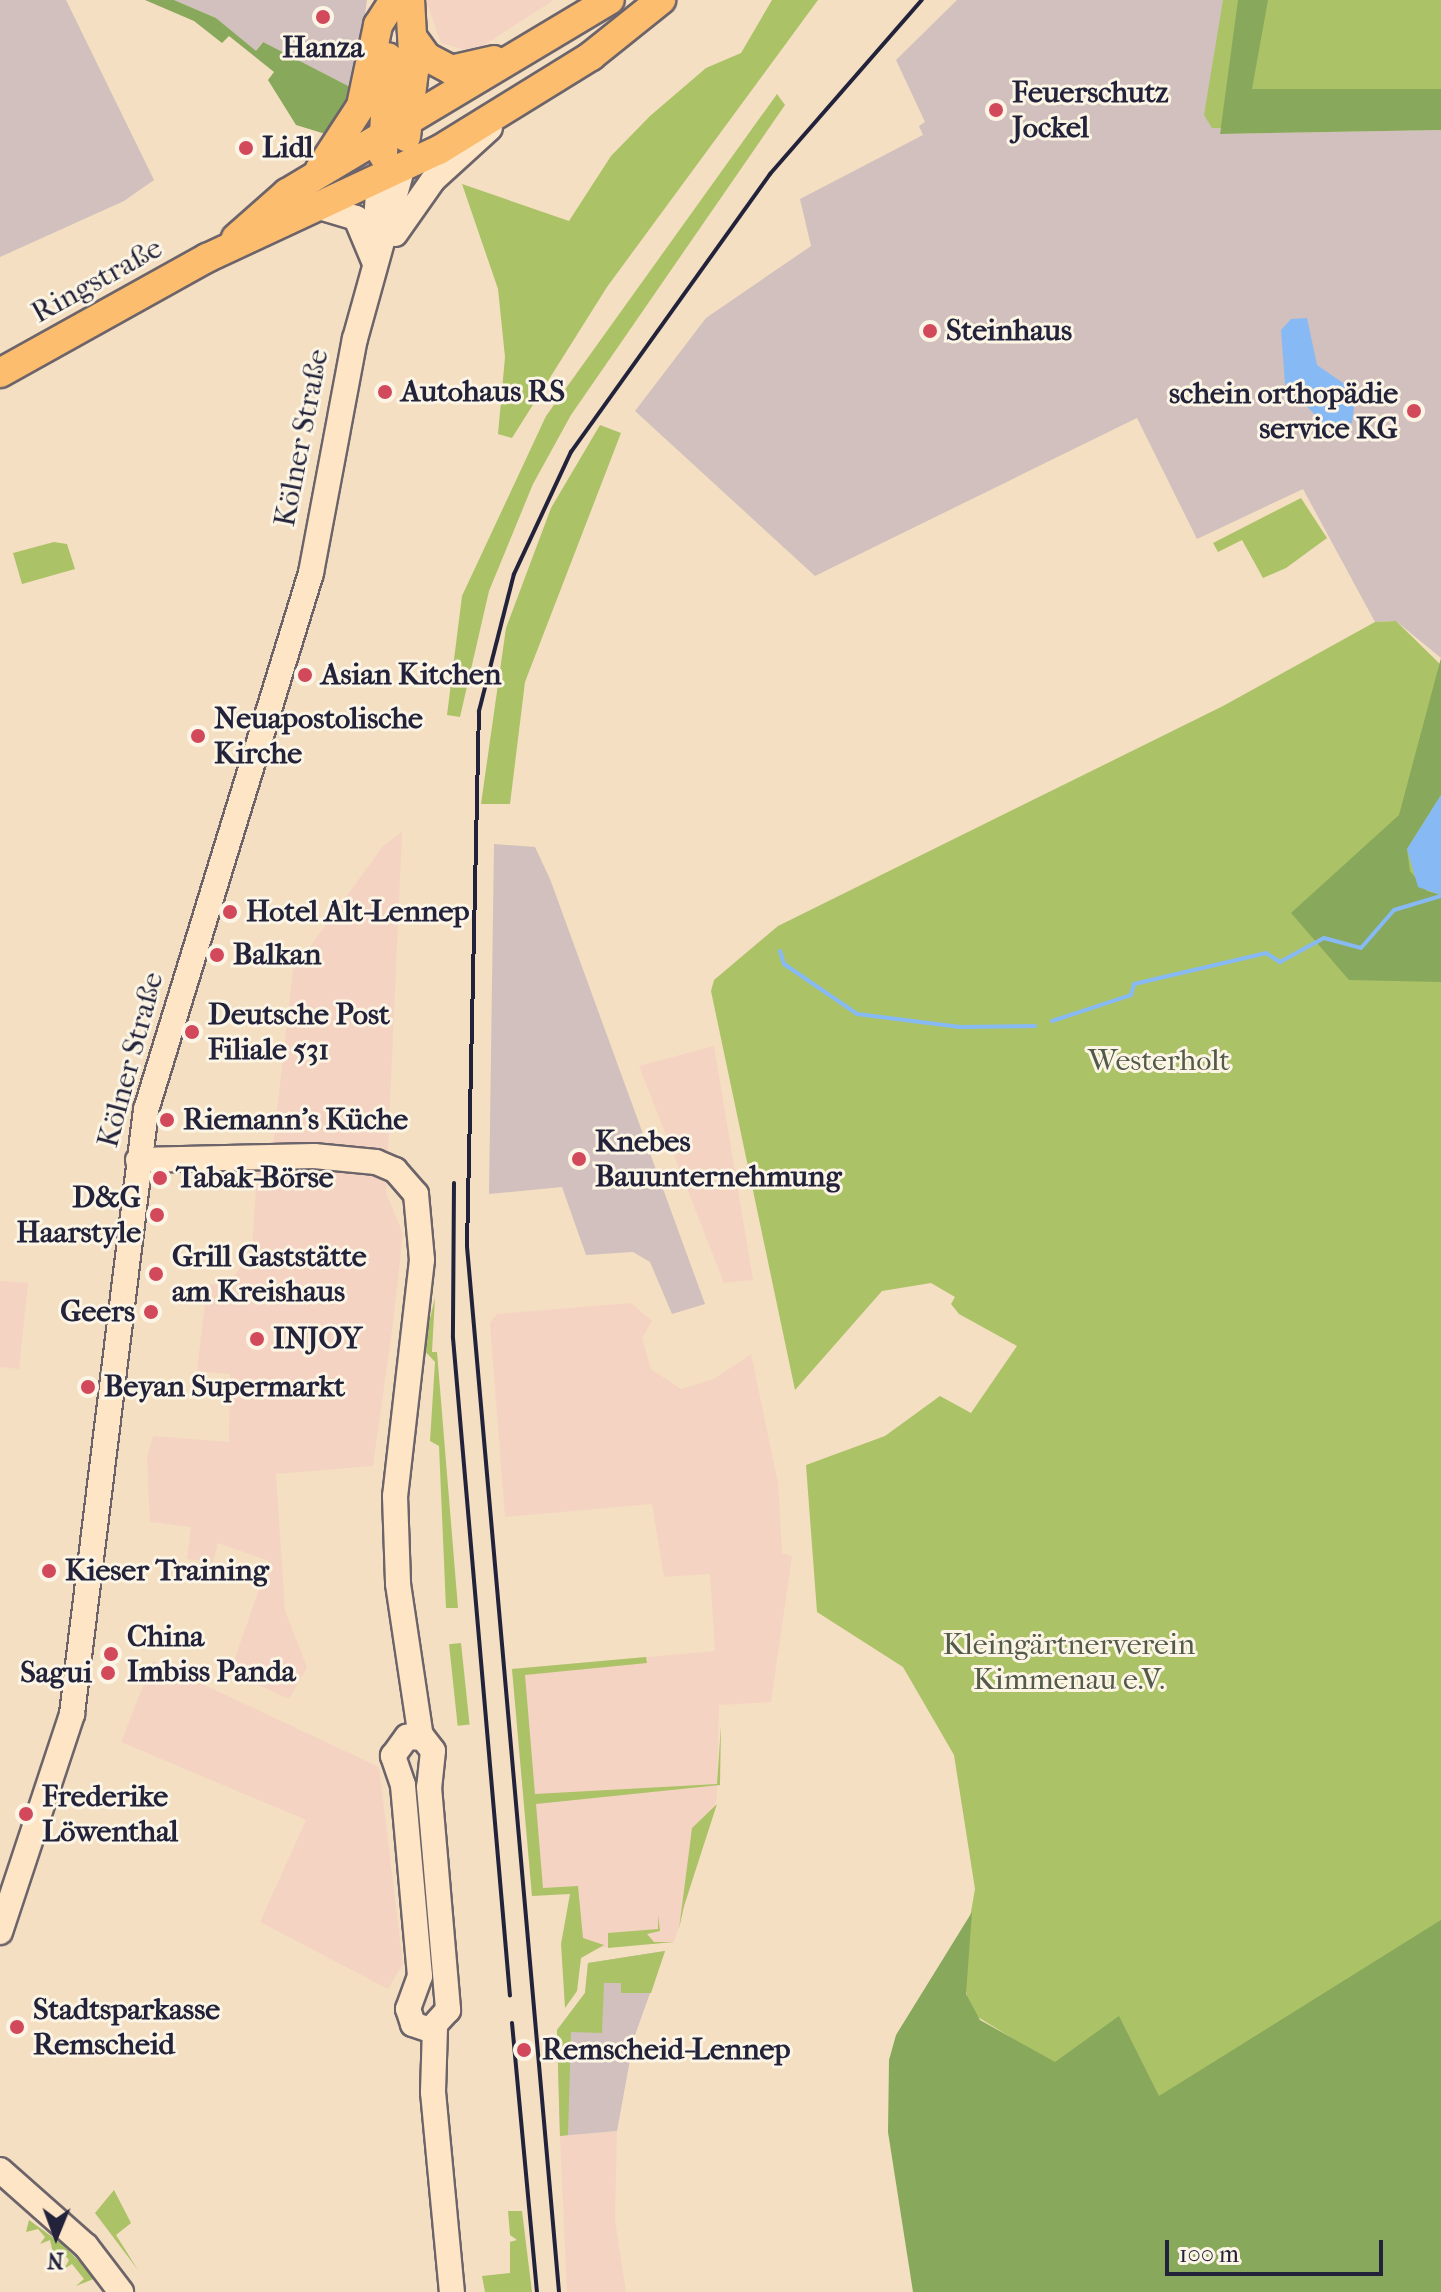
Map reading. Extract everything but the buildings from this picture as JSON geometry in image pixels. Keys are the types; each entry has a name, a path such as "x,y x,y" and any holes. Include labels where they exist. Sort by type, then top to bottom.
{"main road":[{"name":"Ringstraße","path":"0,373 217,253 313,193 396,133 610,0"},
{"name":"Ringstraße","path":"313,193 391,174 515,103 661,0"},
{"path":"396,3 413,38 433,62 463,71 535,33 559,32"},
{"path":"396,3 396,133"},
{"path":"313,193 357,113 375,62 378,25 396,3"},
{"path":"396,133 413,38"},
{"name":"Kölner Straße","path":"391,174 396,133"}],"street":[{"path":"374,261 433,180 515,103"},
{"name":"Kölner Straße","path":"0,1932 72,1714 138,1160 156,1071 311,573 391,174"},
{"path":"313,193 356,218 374,261"},
{"path":"138,1160 328,1157 381,1164 409,1183 423,1220 395,1487 414,1737 433,1751 429,1787 448,2010 426,2028"},
{"path":"414,1737 393,1756 403,1785 420,1976 408,2009 426,2028 452,2292"},
{"path":"0,2170 86,2246 121,2292"}],"shaded area":[{"path":"0,0 66,0 154,180 124,201 0,257"},
{"path":"174,0 367,0 354,89 262,42 256,52 216,18"},
{"path":"426,0 554,0 473,52 441,43"},
{"path":"957,0 1238,0 1220,134 1441,130 1441,658 1396,621 1375,622 1303,489 1197,539 1137,418 815,576 635,411 706,318 811,246 800,199 923,135 919,126 925,122 896,60"},
{"path":"402,832 386,1193 403,1234 393,1323 373,1466 276,1474 285,1611 307,1667 289,1699 230,1672 269,1561 218,1543 213,1562 187,1559 191,1527 150,1522 147,1458 153,1436 229,1442 230,1374 197,1371 207,1285 229,1283 252,1252 257,1171 270,1172 293,970 383,846"},
{"path":"494,844 535,847 550,879 705,1304 672,1314 650,1262 633,1252 586,1255 562,1187 489,1194"},
{"path":"714,1046 753,1280 724,1283 639,1066"},
{"path":"0,1281 28,1283 19,1369 0,1367"},
{"path":"631,1303 652,1321 642,1338 651,1369 681,1389 714,1379 751,1354 778,1483 782,1553 792,1556 771,1702 719,1705 717,1798 674,1942 576,1950 570,1893 532,1896 512,1669 715,1651 710,1574 664,1577 652,1504 505,1517 490,1323 497,1314"},
{"path":"153,1661 379,1767 403,1964 388,1989 260,1922 306,1820 121,1742"},
{"path":"665,1951 634,2038 617,2131 560,2136 557,2030 585,1993 588,1963"},
{"path":"617,2131 615,2220 626,2292 567,2292 560,2136"}],"green space":[{"path":"145,0 174,0 216,18 256,51 263,42 354,89 332,136 296,125 268,80 274,72 229,36 222,43 194,21"},
{"path":"772,0 818,0 607,287 512,438 498,434 505,357 498,289 462,184 569,221 611,156 650,116 706,68 741,53"},
{"path":"1223,0 1441,0 1441,126 1212,128 1204,115"},
{"path":"1238,0 1268,0 1252,89 1441,89 1441,130 1220,134"},
{"path":"777,94 785,105 571,415 533,484 489,591 460,717 447,715 462,596 546,416"},
{"path":"600,425 621,433 525,682 510,804 481,804 506,628 551,508"},
{"path":"1301,498 1327,538 1286,568 1263,578 1242,540 1218,552 1213,543"},
{"path":"54,542 67,544 75,569 22,584 13,553"},
{"name":"Westerholt","path":"1396,621 1441,665 1441,1925 1157,2103 1056,2065 968,2011 963,1958 975,1889 954,1755 903,1667 817,1612 806,1465 885,1436 940,1396 971,1413 1017,1346 959,1314 951,1304 955,1297 931,1283 882,1291 795,1390 711,991 714,980 778,926 1223,706 1375,622"},
{"path":"1441,658 1441,795 1407,849 1410,871 1427,891 1441,895 1441,982 1349,980 1291,913 1399,815"},
{"path":"435,1297 432,1352 437,1352 458,1608 446,1608 439,1446 430,1441 435,1362 423,1349"},
{"path":"461,1643 470,1725 458,1726 449,1644"},
{"path":"646,1657 647,1663 525,1675 535,1794 717,1784 721,1725 720,1785 536,1804 543,1888 578,1886 583,1938 604,1945 581,1958 577,1991 565,2008 561,1944 570,1894 532,1896 512,1669"},
{"path":"717,1804 684,1906 679,1929 692,1828"},
{"path":"972,1912 966,1994 980,2020 1055,2062 1119,2016 1159,2096 1441,1920 1441,2292 913,2292 888,2132 889,2060 896,2035"},
{"path":"658,1915 660,1931 647,1934 654,1942 674,1942 608,1948 608,1933 658,1929"},
{"path":"665,1951 651,1993 621,1993 621,1983 604,1983 602,2033 571,2032 568,2135 560,2136 557,2030 585,1993 588,1963"},
{"path":"114,2190 131,2223 116,2235 138,2270 95,2213"},
{"path":"508,2211 522,2211 532,2292 485,2292 482,2276 510,2273 510,2242 517,2240 510,2235"},
{"path":"29,2220 62,2244 96,2278 76,2286 84,2279 72,2264 64,2269 69,2260 62,2252 54,2258 50,2240 40,2244 45,2237 38,2229 26,2232"}],"water":[{"path":"1307,318 1317,365 1356,392 1352,423 1323,423 1285,384 1281,330 1291,319"},
{"path":"1441,795 1441,895 1418,887 1407,849"}],"waterway":[{"path":"1052,1021 1131,995 1134,984 1266,953 1280,962 1324,938 1361,948 1394,910 1441,896"},
{"path":"780,951 784,964 857,1014 960,1027 1035,1026"}],"railway":[{"path":"559,2292 467,1246 479,711 514,574 571,452 770,174 922,0"},
{"path":"454,1183 453,1338 510,1996"},
{"path":"512,2023 537,2292"}],"place":[{"name":"Hanza","path":"323,17"},
{"name":"Feuerschutz Jockel","path":"996,110"},
{"name":"Lidl","path":"246,148"},
{"name":"Steinhaus","path":"930,331"},
{"name":"Autohaus RS","path":"385,392"},
{"name":"schein orthopädie service KG","path":"1414,411"},
{"name":"Asian Kitchen","path":"305,675"},
{"name":"Neuapostolische Kirche","path":"198,736"},
{"name":"Hotel Alt-Lennep","path":"230,912"},
{"name":"Balkan","path":"217,955"},
{"name":"Deutsche Post Filiale 531","path":"192,1032"},
{"name":"Riemann's Küche","path":"167,1120"},
{"name":"Knebes Bauunternehmung","path":"579,1159"},
{"name":"Tabak-Börse","path":"160,1178"},
{"name":"D&G Haarstyle","path":"157,1215"},
{"name":"Grill Gaststätte am Kreishaus","path":"156,1274"},
{"name":"Geers","path":"151,1312"},
{"name":"INJOY","path":"257,1339"},
{"name":"Beyan Supermarkt","path":"88,1387"},
{"name":"Kieser Training","path":"49,1571"},
{"name":"China Imbiss Panda","path":"111,1654"},
{"name":"Sagui","path":"108,1673"},
{"name":"Frederike Löwenthal","path":"26,1814"},
{"name":"Stadtsparkasse Remscheid","path":"17,2027"},
{"name":"Remscheid-Lennep","path":"524,2050"}],"park label":[{"name":"Kleingärtnerverein Kimmenau e.V.","path":"1069,1662"}]}
